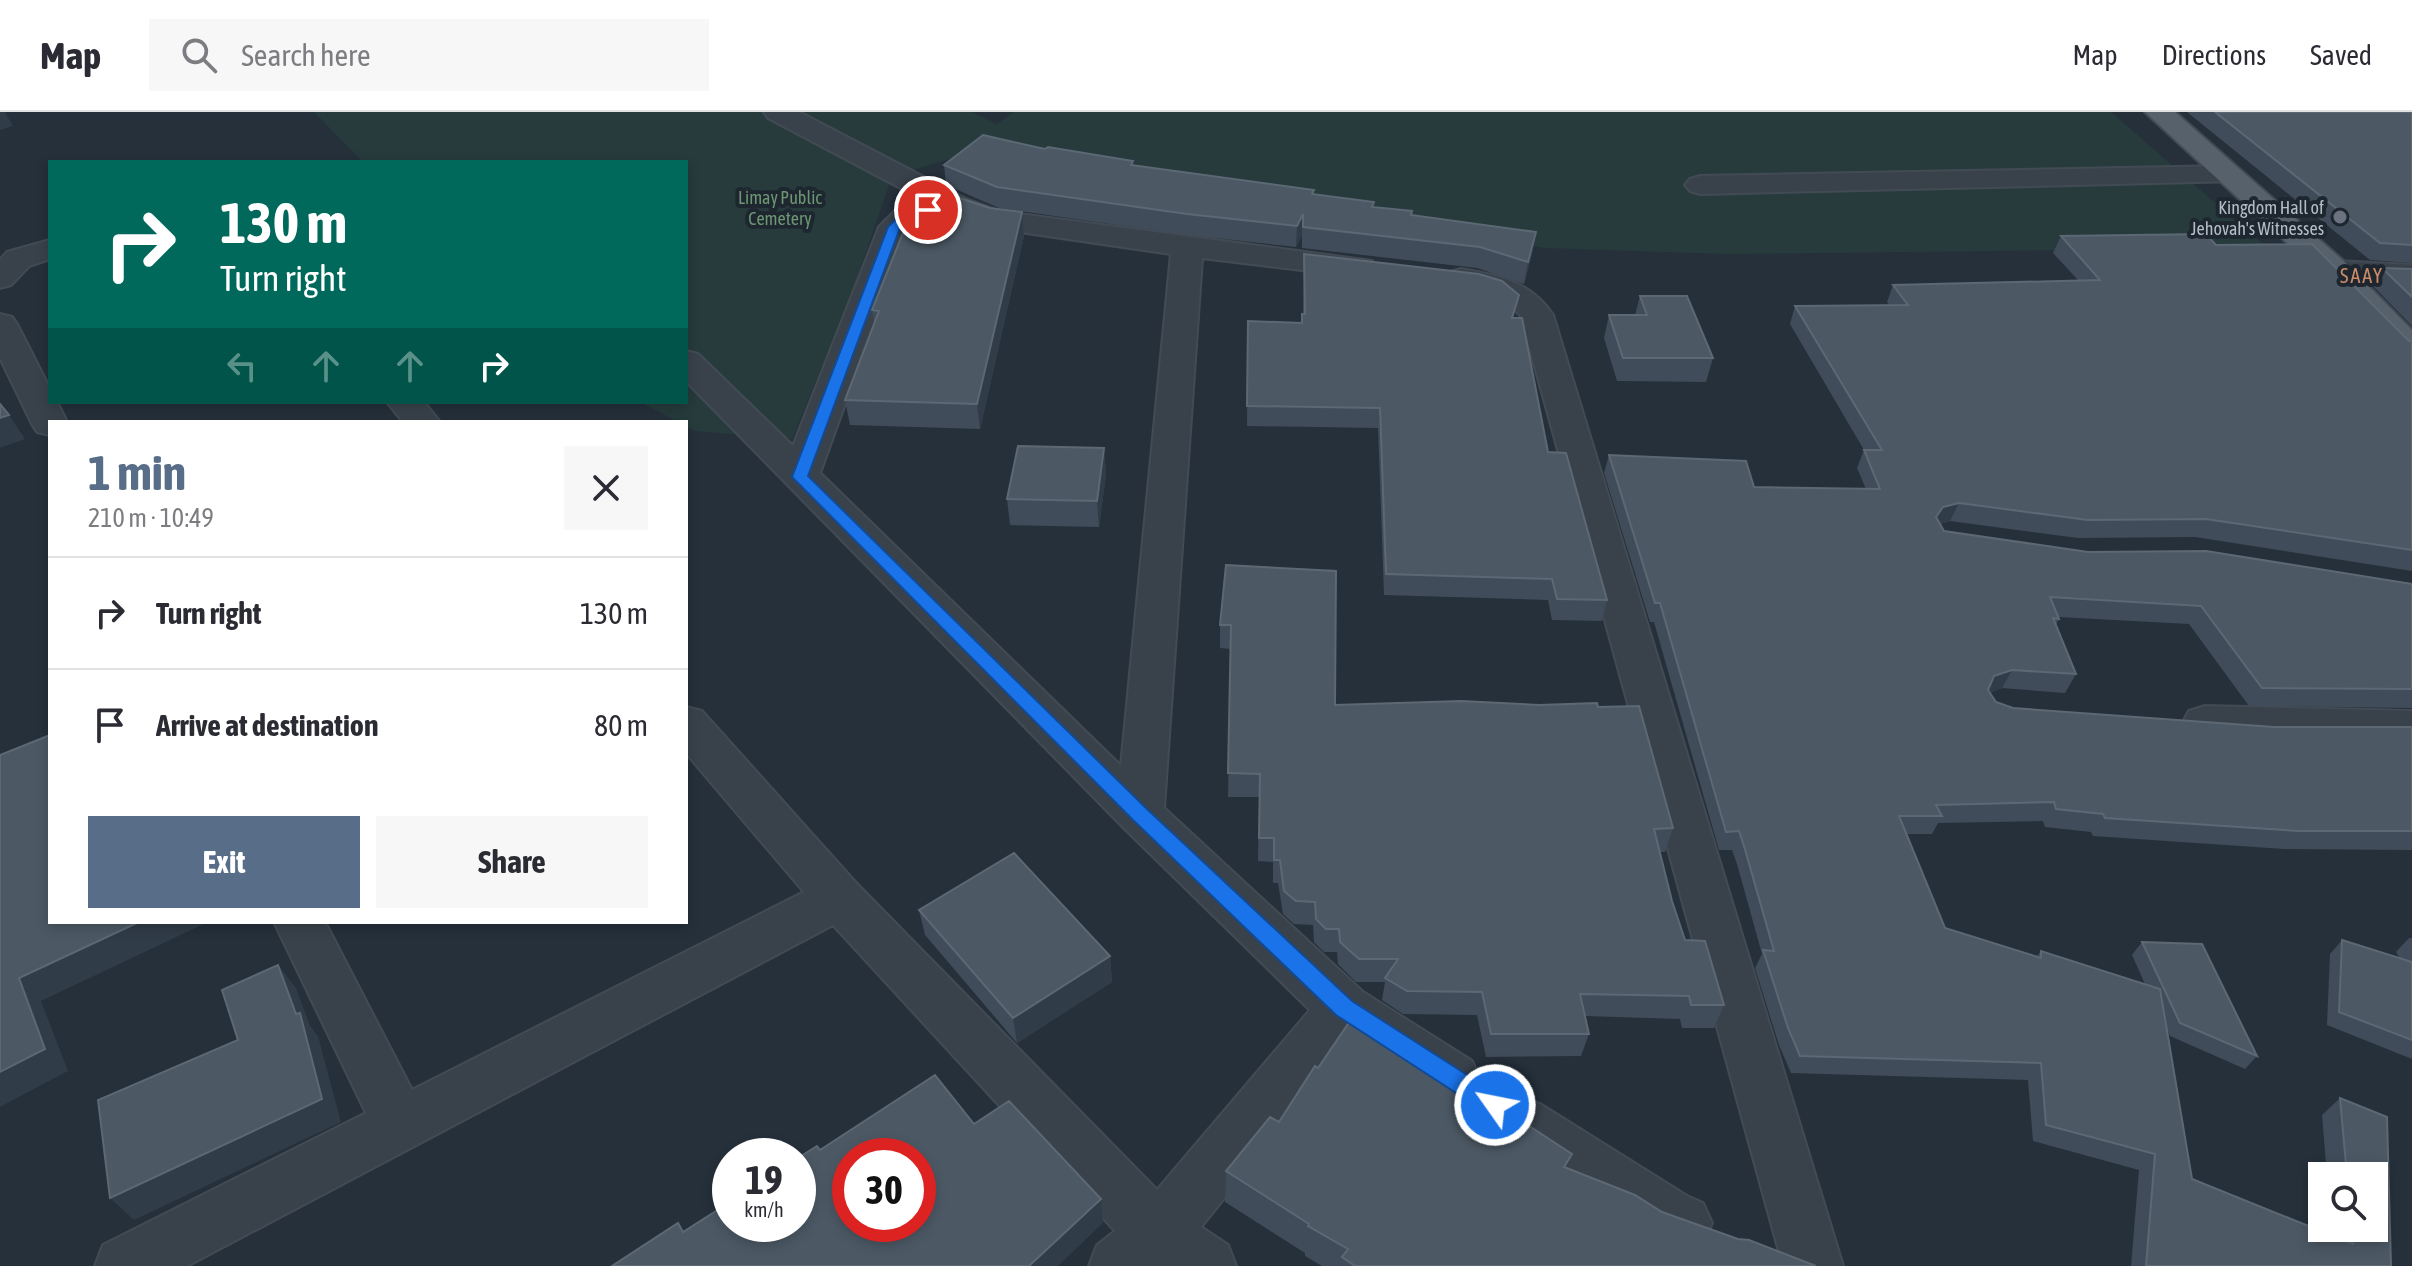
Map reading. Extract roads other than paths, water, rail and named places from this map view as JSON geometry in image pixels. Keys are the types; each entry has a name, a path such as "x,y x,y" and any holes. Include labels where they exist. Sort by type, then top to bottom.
{"main road":[{"path":"2159,112 2336,271 2412,349"}],"street":[{"path":"778,112 957,206 1012,223 1498,286 1530,303 1537,315 1813,1266"},
{"path":"1700,185 2228,175"},
{"path":"800,477 894,227 898,221 916,212 957,206"},
{"path":"1140,814 1187,247"},
{"path":"0,278 18,259 48,250"},
{"path":"2336,271 2412,275"},
{"path":"0,324 48,420"},
{"path":"688,363 1140,814 1344,1008 1670,1219 1765,1252"},
{"path":"407,404 420,420"},
{"path":"2166,720 2261,726 2412,727"},
{"path":"688,725 1139,1250 1206,1266"},
{"path":"125,1266 839,898"},
{"path":"300,924 400,1124"},
{"path":"1139,1250 1344,1008"}],"place":[{"name":"Kingdom Hall of Jehovah's Witnesses","path":"2340,217"}],"district":[{"name":"SAAY","path":"2362,275"}],"park label":[{"name":"Limay Public Cemetery","path":"780,207"}]}
